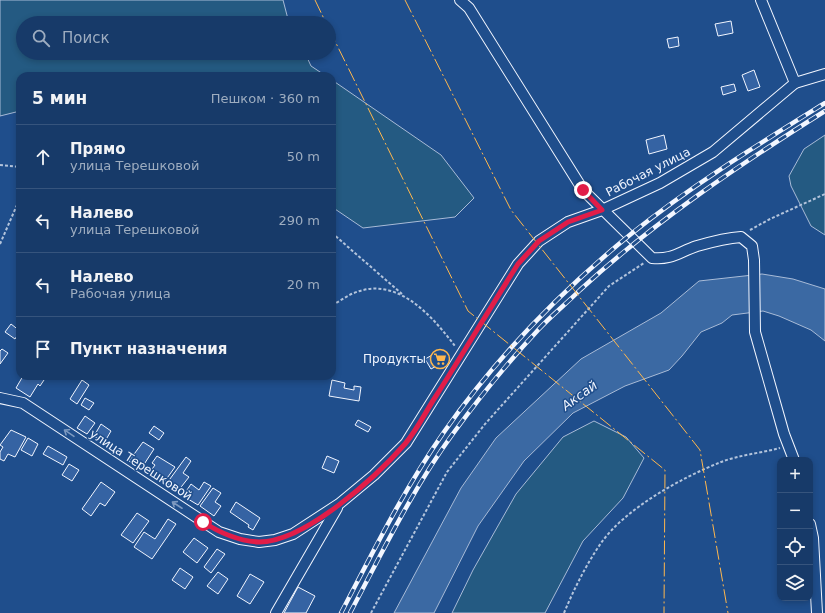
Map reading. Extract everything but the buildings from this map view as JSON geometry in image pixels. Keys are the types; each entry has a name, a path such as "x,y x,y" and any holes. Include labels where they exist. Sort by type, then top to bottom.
{"street":[{"name":"Рабочая улица","path":"460,0 469,8 583,190 602,210 660,183 713,152 795,83"},
{"path":"761,0 795,83 825,74"},
{"path":"602,210 652,258 665,259 696,247 729,238 741,237 752,246 754,260 755,332 784,434 793,457"},
{"name":"улица Терешковой","path":"0,398 23,402 219,532 240,539 259,542 275,540 293,534 339,504 374,475 406,443 518,264 539,241 568,222 602,210"},
{"path":"276,613 339,504"},
{"path":"811,529 818,613"}],"path":[{"path":"0,165 16,167"},
{"path":"741,237 770,218 825,194"},
{"path":"0,244 16,207"},
{"path":"336,236 403,295 430,316 462,355"},
{"path":"371,613 452,466 485,424 609,286 652,258"},
{"path":"336,303 354,292 367,289 381,288 403,295"},
{"path":"564,613 573,591 602,542 634,509 678,482 722,462 789,446"}],"shaded area":[{"path":"0,0 283,0 287,16 16,16 16,60 308,60 311,66 320,72 16,72 16,112 0,116"},
{"path":"336,83 441,155 474,198 455,217 363,228 336,210"},
{"path":"825,135 825,235 811,226 791,186 789,176 804,149"},
{"path":"594,421 626,437 644,458 623,498 583,541 545,613 452,613 473,570 516,494 563,437"}],"water":[{"name":"Аксай","path":"762,274 793,279 825,289 825,341 811,330 779,316 763,311 732,315 722,323 701,332 669,370 625,386 573,413 524,461 478,526 434,613 394,613 461,488 496,438 581,359 661,313 699,281"}],"railway":[{"path":"341,613 390,521 429,454 485,378 531,327 555,302 605,256 654,216 726,166 825,103"},
{"path":"350,613 398,522 437,456 483,394 539,329 580,290 668,217 729,173 825,111"}],"power":[{"path":"315,0 323,16"},
{"path":"405,0 511,210 700,450 728,613"},
{"path":"336,43 468,311 665,470 664,613"}],"place":[{"name":"Продукты","path":"440,359"}],"route":[{"path":"203,522 219,532 240,539 259,542 275,540 293,534 312,523 339,504 374,475 406,443 518,264 539,241 568,222 602,210 583,190"}]}
